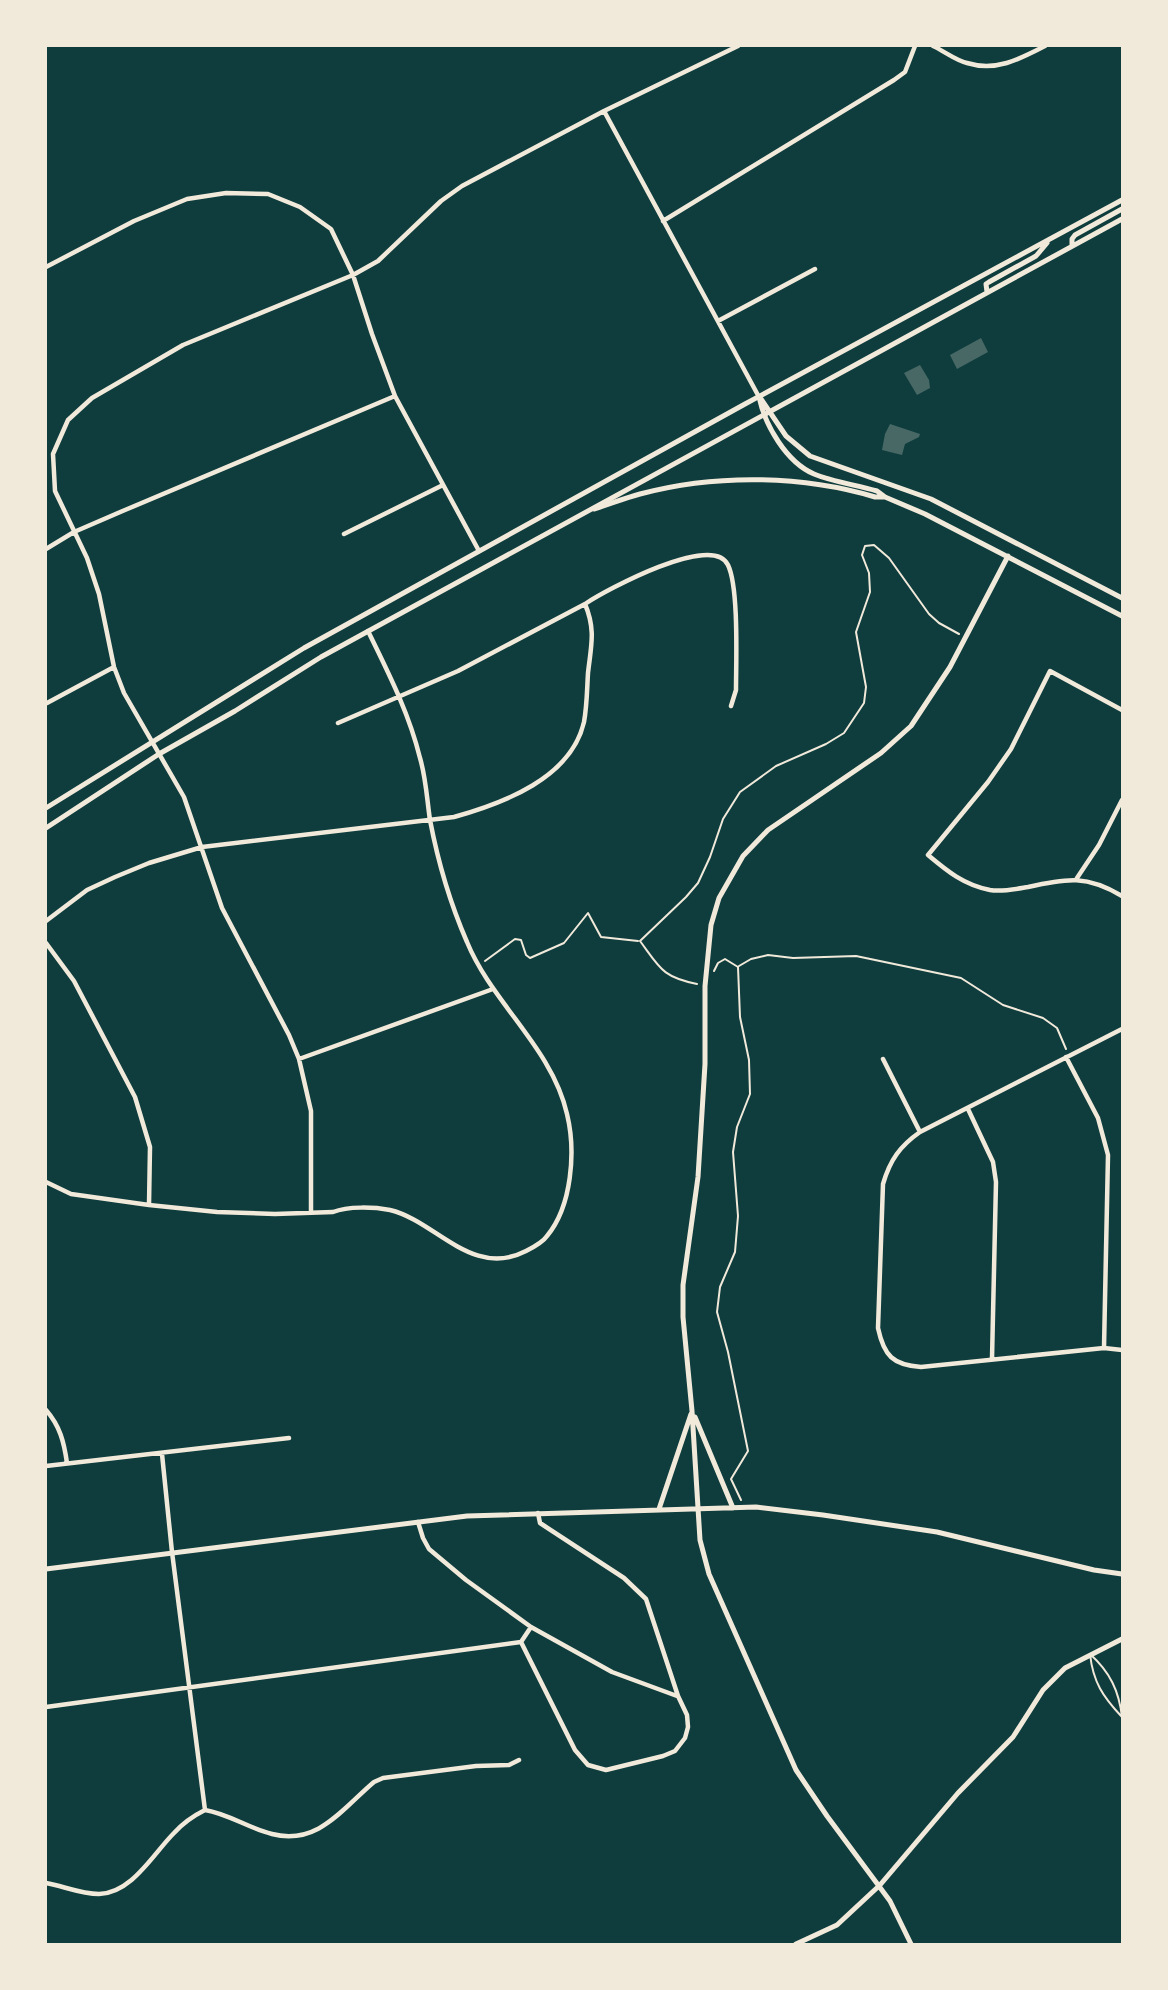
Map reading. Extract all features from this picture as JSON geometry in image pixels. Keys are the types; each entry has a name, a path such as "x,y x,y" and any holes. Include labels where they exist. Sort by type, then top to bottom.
{"street":[{"path":"311,1212 311,1111 299,1059 222,908 210,879 188,806 124,693 114,667 99,594 87,558 55,491 53,454 68,420 92,398 183,345 353,275 378,261 441,201 462,186 604,111 738,46"},
{"path":"663,221 894,80 905,72 915,46"},
{"path":"933,46 965,63 985,67 1004,65 1045,46"},
{"path":"604,111 759,397 786,436 810,456 931,499 1122,598"},
{"path":"46,267 134,221 187,199 226,193 268,194 300,207 331,229 353,275 395,396 479,551"},
{"path":"46,808 304,648 1122,200"},
{"path":"1072,246 1075,235 1122,209"},
{"path":"46,828 159,754 368,631 1122,219"},
{"path":"987,292 986,284 1036,256 1049,240"},
{"path":"719,321 815,269"},
{"path":"46,549 74,532 395,396"},
{"path":"759,397 763,414 790,455 810,472 877,491 1122,616"},
{"path":"578,515 640,494 695,482 736,480 813,483 885,497"},
{"path":"344,534 443,485"},
{"path":"338,723 458,671 610,589 673,561 703,555 719,556 728,563 733,583 736,690 731,706"},
{"path":"911,1944 900,1917 880,1885 796,1770 709,1574 700,1540 683,1317 683,1284 698,1177 705,1064 705,986 711,925 719,898 743,856 768,830 870,761 911,726 938,687 1008,556"},
{"path":"46,921 87,890 149,863 202,846 431,821 484,809 541,780 568,756 584,723 593,622 585,604"},
{"path":"46,1182 71,1194 149,1205 229,1212 390,1210 476,1255 499,1258 524,1253 547,1238 561,1212 568,1183 571,1150 568,1114 545,1062 493,989 468,944 444,879 421,761 400,698 368,631"},
{"path":"47,703 114,667"},
{"path":"1122,709 1050,671 1011,749 988,782 928,855 958,879 991,890 1012,890 1077,878 1109,888 1122,896"},
{"path":"1077,878 1099,845 1122,800"},
{"path":"46,943 74,981 135,1097 150,1147 149,1205"},
{"path":"299,1059 493,989"},
{"path":"1122,1029 920,1132 896,1152 888,1166 883,1184 878,1328 881,1344 888,1356 903,1366 921,1367 1104,1348 1122,1350"},
{"path":"1066,1057 1098,1118 1108,1155 1104,1348"},
{"path":"883,1059 920,1132"},
{"path":"968,1109 993,1162 996,1182 992,1359"},
{"path":"46,1410 64,1440 67,1463"},
{"path":"692,1411 733,1508"},
{"path":"659,1509 692,1411"},
{"path":"46,1466 289,1438"},
{"path":"162,1454 205,1810"},
{"path":"46,1569 467,1516 744,1508 815,1514 937,1532 1094,1570 1122,1574"},
{"path":"521,1642 575,1750 588,1765 606,1770 675,1751 685,1738 687,1715 678,1696 646,1599 624,1578 540,1523 538,1512"},
{"path":"418,1521 429,1549 466,1580 531,1627 612,1672 678,1696"},
{"path":"46,1707 189,1685 521,1642 531,1627"},
{"path":"796,1944 837,1925 880,1885 950,1803 1013,1737 1043,1690 1065,1668 1122,1639"},
{"path":"46,1883 91,1894 104,1894 115,1890 135,1876 189,1819 205,1810 221,1812 272,1834 309,1833 329,1824 374,1782 383,1778 476,1766 509,1765 519,1760"}],"lane":[{"path":"1090,1654 1102,1665 1116,1686 1122,1717 1105,1697 1093,1676 1090,1654"}],"path":[{"path":"640,941 687,897 698,883 723,819 740,792 776,766 827,744 844,733 864,704 866,687 856,632 870,592 869,573 862,555 865,545 874,545 889,558 929,614 939,623 965,637"},
{"path":"479,966 515,939 521,940 526,955 530,958 564,943 588,913 601,937 640,941 663,973 678,980 705,986 719,963 725,959 738,967"},
{"path":"738,967 768,955 793,958 856,956 961,978 1003,1005 1043,1018 1057,1028 1066,1057"},
{"path":"738,967 740,1017 749,1060 750,1094 737,1127 733,1152 738,1216 735,1252 720,1287 717,1312 748,1451 732,1479 744,1508"}],"building":[{"path":"981,338 988,352 957,369 950,355"},
{"path":"920,365 929,380 930,388 917,395 904,373"},
{"path":"890,424 920,434 905,444 902,455 882,450"}]}
